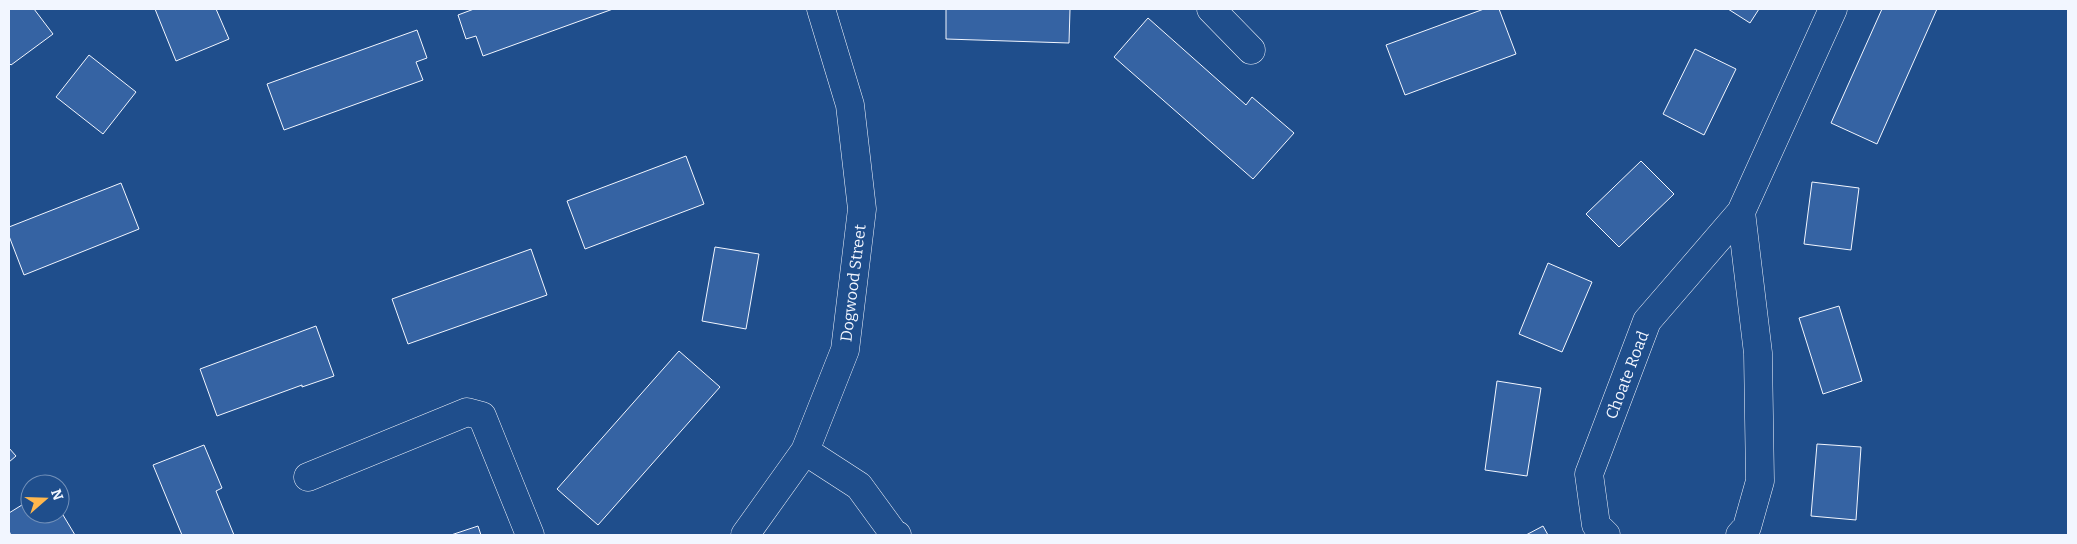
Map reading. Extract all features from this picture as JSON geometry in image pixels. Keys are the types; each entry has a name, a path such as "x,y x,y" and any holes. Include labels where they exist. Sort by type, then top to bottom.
{"street":[{"name":"Dogwood Street","path":"745,535 805,451 845,350 862,209 850,105 821,9"},
{"path":"1211,9 1251,50"},
{"name":"Choate Road","path":"1606,535 1596,525 1589,474 1647,321 1741,212 1833,9"},
{"path":"1740,535 1746,527 1760,481 1758,353 1741,212"},
{"path":"308,477 467,412 482,416 530,535"},
{"path":"805,451 859,486 894,534 897,535"}],"building":[{"path":"9,9 34,9 53,34 11,65 9,63"},
{"path":"155,9 216,9 229,39 176,61"},
{"path":"474,9 613,9 483,56 476,36 466,39 458,15"},
{"path":"946,9 1070,9 1069,43 946,39"},
{"path":"1484,9 1499,9 1516,54 1405,95 1386,45"},
{"path":"1728,9 1759,9 1750,23"},
{"path":"1882,9 1937,9 1877,144 1831,123"},
{"path":"1148,18 1246,105 1252,97 1294,133 1253,179 1114,57"},
{"path":"417,30 427,58 416,62 423,80 284,130 267,84"},
{"path":"1695,49 1736,69 1704,135 1663,114"},
{"path":"89,55 136,92 103,134 56,97"},
{"path":"686,156 704,204 585,249 567,201"},
{"path":"1641,161 1674,194 1619,247 1586,214"},
{"path":"1812,182 1859,188 1851,250 1804,244"},
{"path":"121,183 139,229 24,275 9,236 9,227"},
{"path":"715,247 759,254 746,329 702,321"},
{"path":"531,249 547,295 408,344 392,299"},
{"path":"1548,263 1592,282 1562,352 1519,334"},
{"path":"1839,306 1862,381 1823,394 1799,318"},
{"path":"316,326 334,376 302,387 302,385 217,416 200,369"},
{"path":"679,351 720,387 598,525 557,489"},
{"path":"1497,381 1541,388 1527,476 1485,470"},
{"path":"1817,444 1861,447 1856,520 1811,516"},
{"path":"204,445 222,488 216,491 234,535 182,535 153,465"},
{"path":"9,448 16,456 9,462"},
{"path":"20,506 20,524 68,524 75,535 11,535 9,531 9,513"},
{"path":"478,526 481,535 451,535"},
{"path":"1543,526 1548,535 1526,535"}]}
